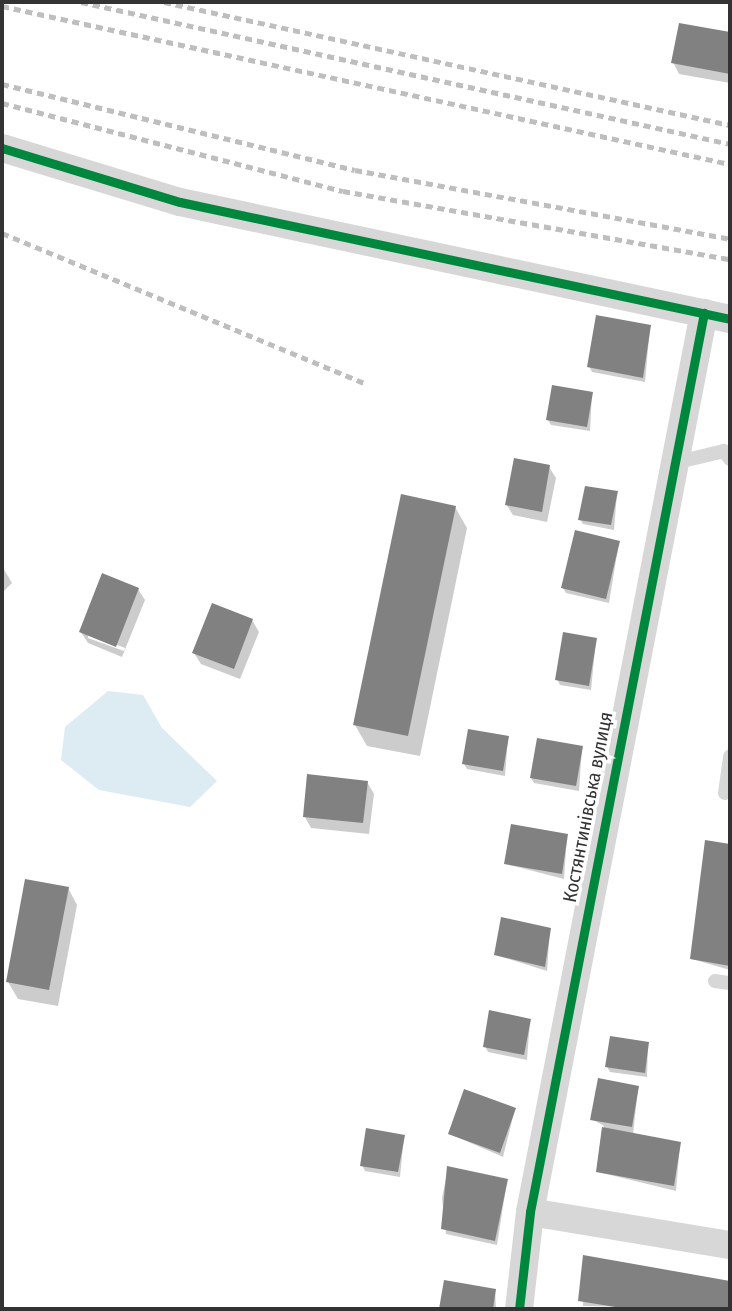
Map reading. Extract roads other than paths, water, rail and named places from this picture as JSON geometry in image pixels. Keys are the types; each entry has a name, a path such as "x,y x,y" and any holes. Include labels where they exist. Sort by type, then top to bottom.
{"street":[{"path":"2,148 180,202 717,316"},
{"name":"Костянтинівська вулиця","path":"519,1309 530,1212 670,464 717,316"},
{"path":"530,1212 730,1245"}],"lane":[{"path":"670,464 724,452 730,459"},
{"path":"725,793 730,756"},
{"path":"715,981 730,983"}],"railway":[{"path":"81,2 730,144"},
{"path":"164,2 730,125"},
{"path":"2,6 730,164"},
{"path":"2,84 355,170 730,239"},
{"path":"2,103 343,191 730,259"},
{"path":"2,233 367,384"}]}
